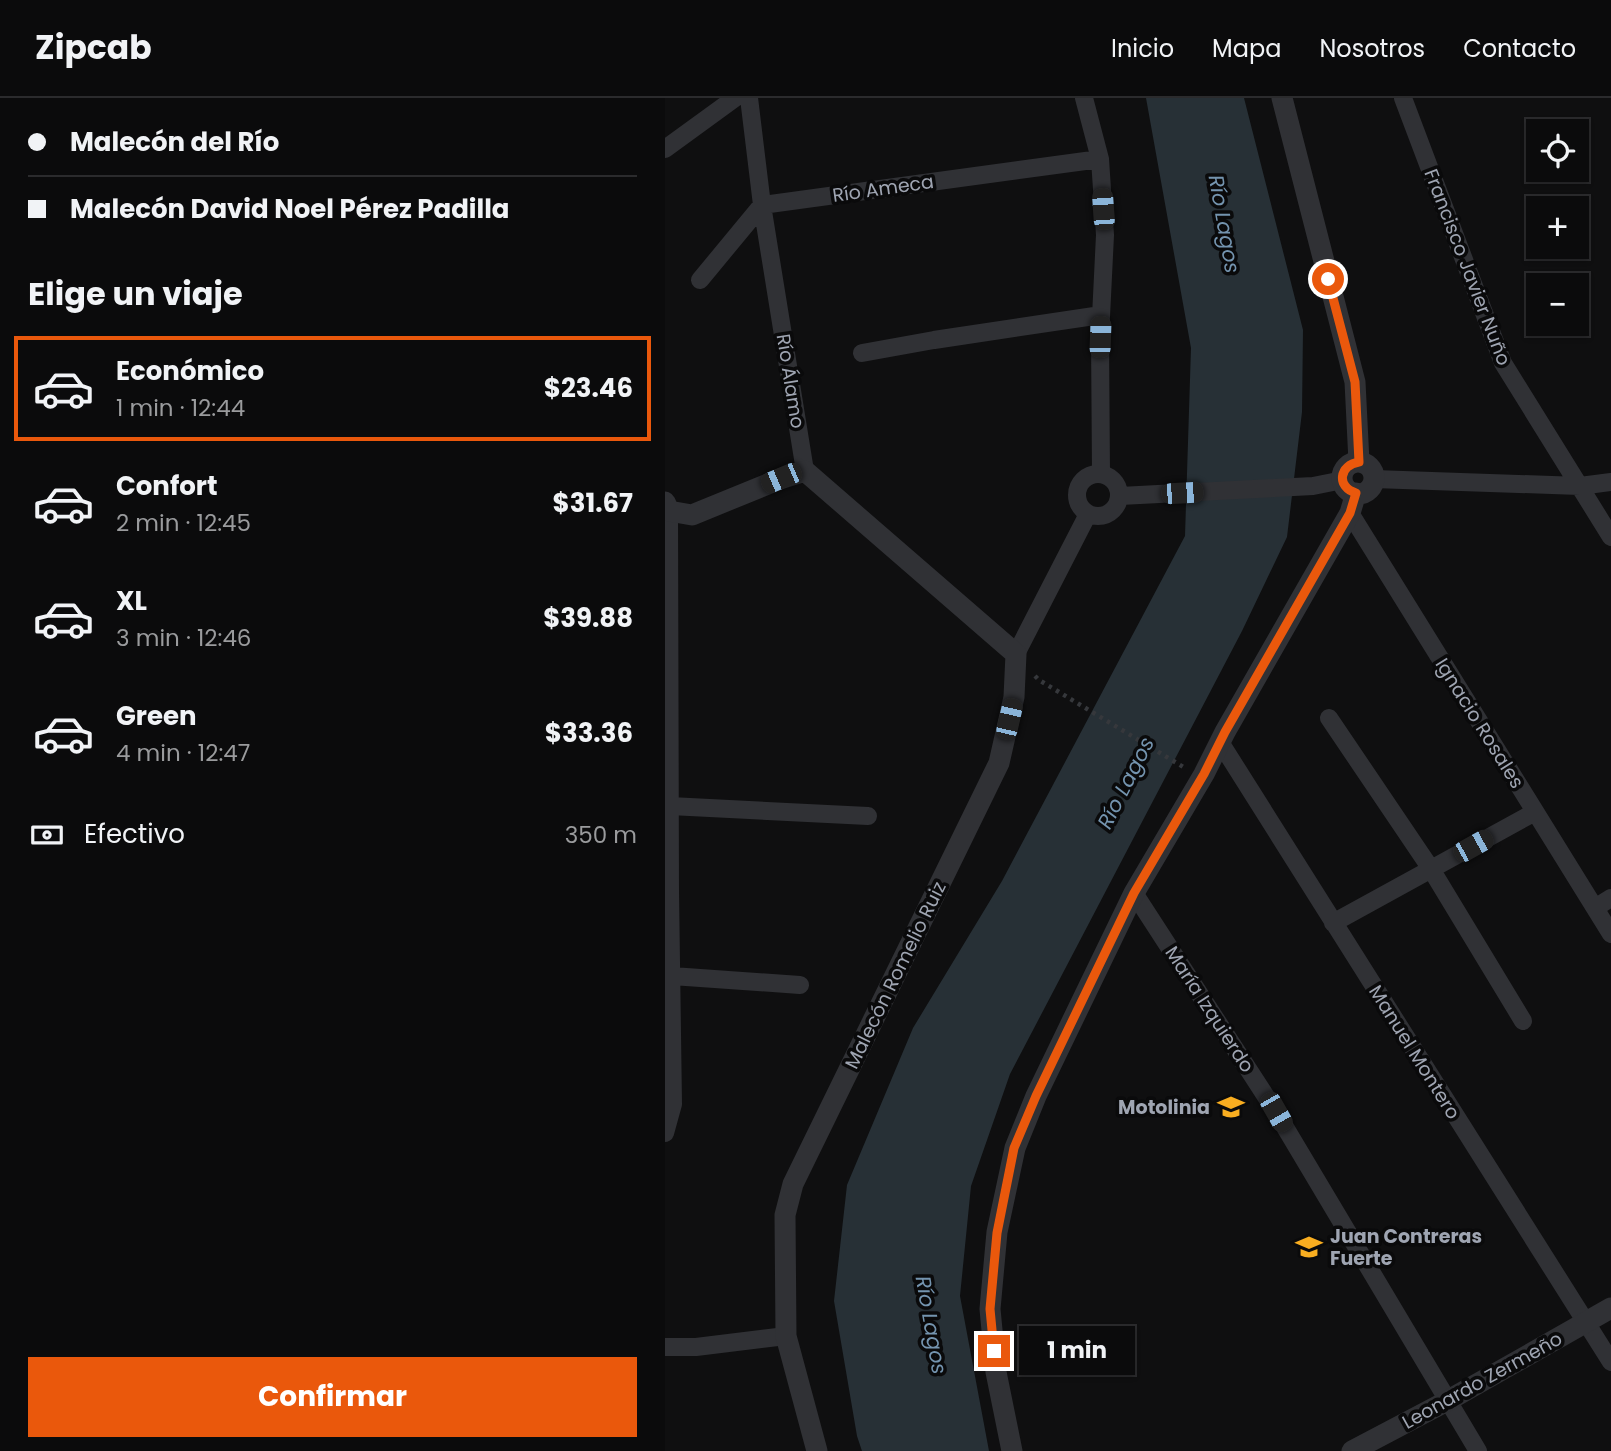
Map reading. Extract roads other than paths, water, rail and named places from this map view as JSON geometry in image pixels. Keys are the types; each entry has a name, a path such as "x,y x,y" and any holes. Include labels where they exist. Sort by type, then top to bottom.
{"street":[{"path":"665,149 735,98"},
{"name":"Río Álamo","path":"749,98 762,205 805,471"},
{"path":"1084,98 1100,159 1105,235 1101,315 1101,474"},
{"path":"1282,98 1355,382 1359,462"},
{"name":"Francisco Javier Nuño","path":"1403,98 1503,363 1611,537"},
{"name":"Río Ameca","path":"762,205 1100,159"},
{"path":"699,280 762,205"},
{"path":"862,353 1101,315"},
{"path":"1012,1451 996,1372 990,1309 997,1233 1014,1148 1036,1096 1134,893 1204,774 1350,495 1343,474 1347,466 1359,462 1368,466 1374,479 1370,488 1350,495 1313,485 1120,496"},
{"path":"665,1133 673,1104 667,506 692,515 781,478 805,471 1016,654"},
{"path":"1101,474 1112,479 1120,496 1119,503 1109,514 1094,517 1078,503 1077,488 1086,477 1101,474"},
{"path":"1374,479 1580,486 1611,482"},
{"name":"Ignacio Rosales","path":"1350,495 1535,812 1611,934"},
{"name":"Malecón Romelio Ruiz","path":"817,1451 786,1336 785,1215 793,1184 999,763 1014,697 1016,654 1088,514"},
{"path":"1329,718 1431,869 1523,1021"},
{"name":"Manuel Montero","path":"1220,742 1611,1362"},
{"path":"668,805 868,816"},
{"path":"1333,923 1535,812"},
{"name":"María Izquierdo","path":"1134,893 1276,1112 1478,1451"},
{"path":"1595,908 1611,898"},
{"path":"672,976 800,985"},
{"name":"Leonardo Zermeño","path":"1352,1451 1447,1401 1611,1308"},
{"path":"665,1347 696,1347 786,1336"}],"water":[{"name":"Río Lagos","path":"1146,98 1244,98 1303,330 1302,412 1287,537 1242,631 1010,1074 971,1186 960,1296 989,1451 862,1451 857,1436 834,1301 847,1185 913,1028 1002,881 1185,536 1191,348"}],"place":[{"name":"Motolinia","path":"1231,1107"},
{"name":"Juan Contreras Fuerte","path":"1309,1247"}]}
